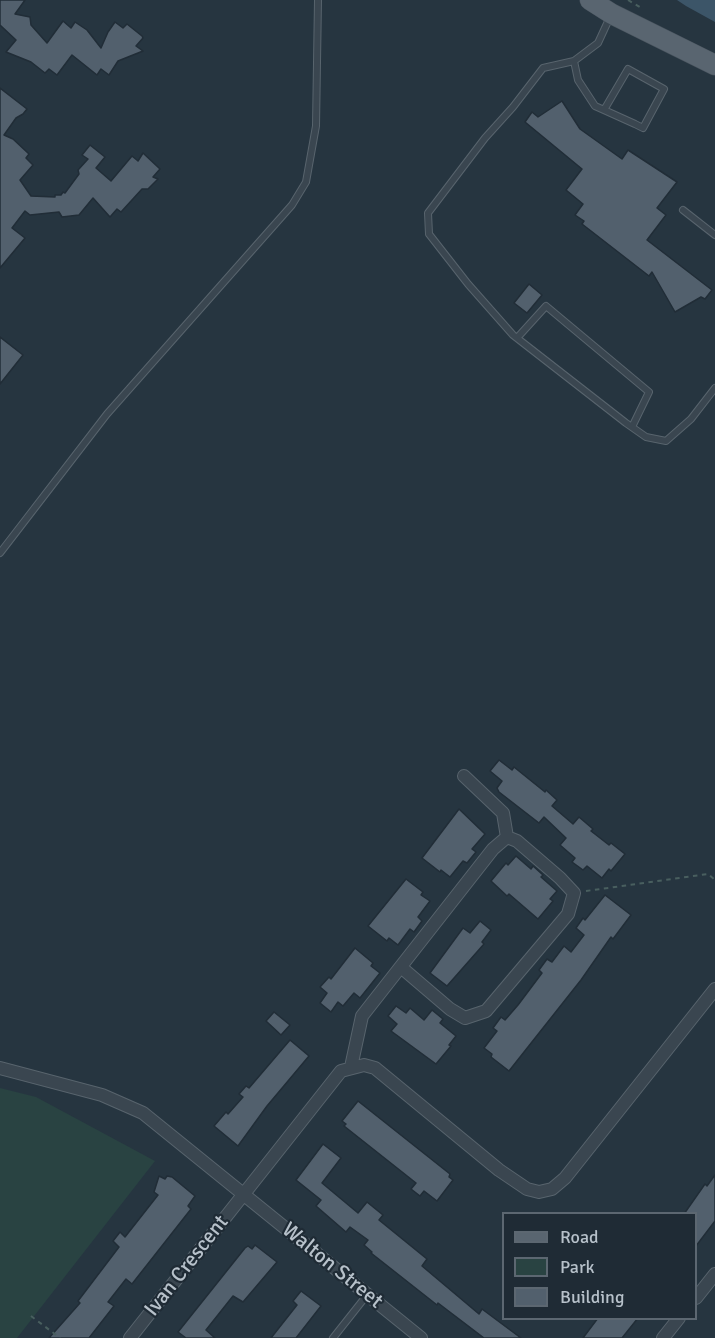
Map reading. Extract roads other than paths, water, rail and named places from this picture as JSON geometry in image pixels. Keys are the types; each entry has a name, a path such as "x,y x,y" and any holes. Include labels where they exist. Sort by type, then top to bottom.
{"main road":[{"path":"590,0 612,14 715,65"}],"street":[{"path":"464,776 503,813 507,837"},
{"path":"402,968 450,1009 465,1018 486,1011 568,914 574,893 518,841 507,837"},
{"path":"507,837 493,849 402,968 362,1016 351,1067 363,1065 375,1068 499,1170 527,1190 539,1192 552,1189 565,1178 715,989"},
{"name":"Ivan Crescent","path":"130,1338 333,1079 340,1071 351,1067"},
{"name":"Walton Street","path":"0,1068 102,1095 143,1113 420,1338"},
{"path":"697,1297 715,1274"},
{"path":"663,1338 677,1320"}],"lane":[{"path":"0,553 107,414 292,205 306,182 316,126 318,0"},
{"path":"612,14 598,43 574,61 543,68 513,107 484,138 428,213 429,234 468,284 517,338 646,437 666,441 691,419 715,388"},
{"path":"574,61 578,80 596,106 604,110 642,128 664,89 628,69 604,110"},
{"path":"683,210 715,235"},
{"path":"517,338 546,306 649,392 632,427"},
{"path":"333,1338 368,1294"}],"water":[{"path":"677,0 715,0 715,22 686,6"}]}
